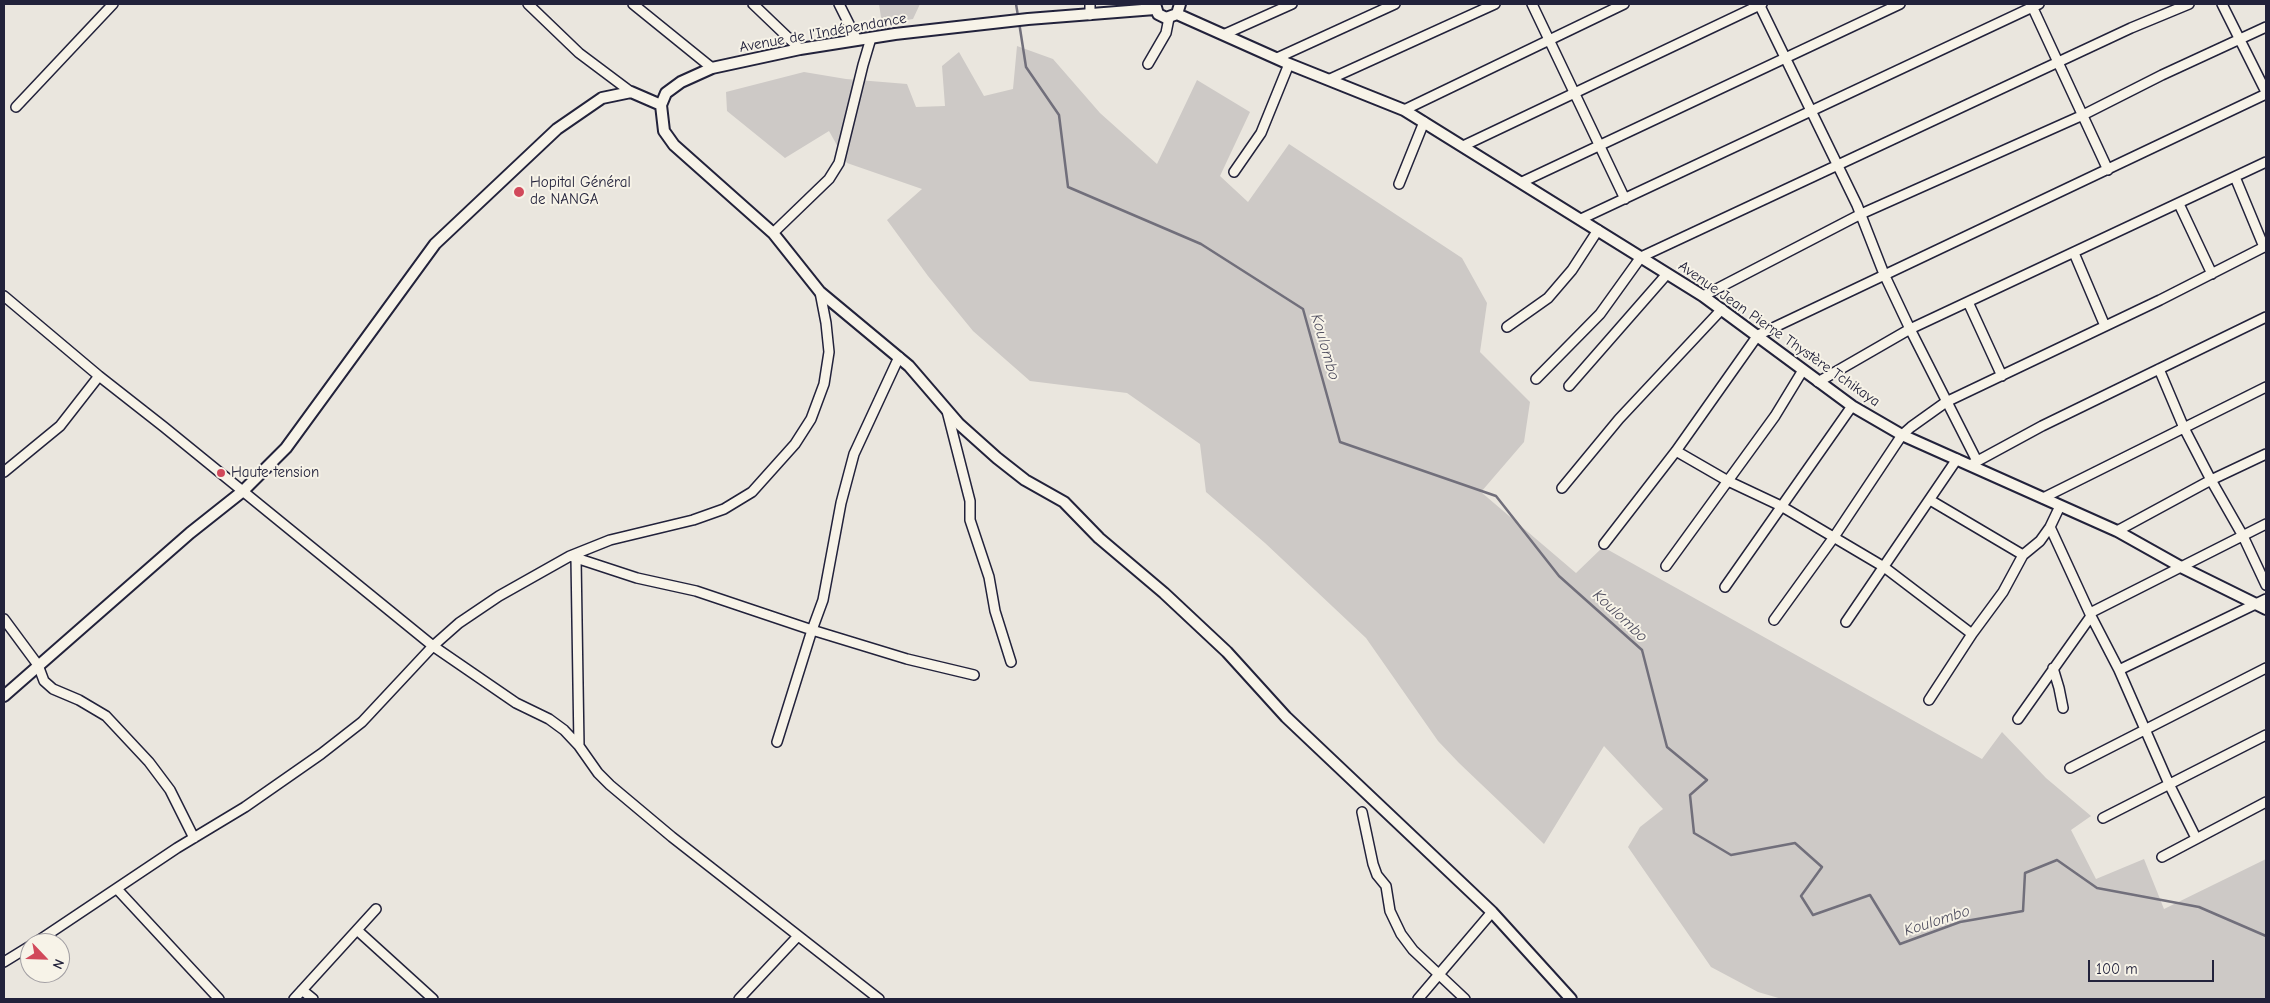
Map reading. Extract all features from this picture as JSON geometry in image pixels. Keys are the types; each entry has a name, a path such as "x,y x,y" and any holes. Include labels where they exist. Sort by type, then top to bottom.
{"street":[{"path":"16,107 113,4"},
{"path":"528,4 579,53 630,92 661,106 664,131 674,145 773,233 820,292 899,357 958,424 1025,480 1064,502 1099,538 1164,593 1227,652 1286,717 1492,912 1571,999"},
{"path":"633,4 712,68"},
{"path":"756,4 800,49"},
{"path":"839,4 857,40"},
{"path":"1090,4 1090,15"},
{"path":"1148,64 1180,4"},
{"path":"1225,34 1292,4"},
{"path":"1278,58 1395,4"},
{"path":"1330,79 1495,4"},
{"path":"1532,4 1625,199"},
{"path":"1404,110 1624,4"},
{"path":"1463,146 1760,4 1861,214 1884,274 1946,402 1973,463 2042,426 2266,317"},
{"path":"1522,182 1785,56 1900,4"},
{"path":"1536,379 1600,314 1641,257 2131,28 2189,4"},
{"path":"1604,544 1676,451 1758,335 2108,170 2266,93 2222,4"},
{"path":"1581,219 2034,5 2108,170"},
{"name":"Avenue de l'Indépendance","path":"661,106 666,93 681,82 712,68 800,49 1006,21 1090,15 1155,6"},
{"name":"Avenue Jean Pierre Thystère Tchikaya","path":"1155,6 1160,16 1173,16 1225,34 1289,64 1404,110 1703,296 1852,406 1902,434 1957,460 1973,463 2043,498 2117,531 2183,568 2263,604"},
{"path":"1703,296 1861,214 2083,115 2162,75 2266,27"},
{"path":"773,233 829,180 839,163 862,65 871,38"},
{"path":"1234,172 1260,133 1289,64"},
{"path":"4,696 190,533 243,491 286,448 435,244 557,129 602,98 630,92"},
{"path":"1399,184 1424,122"},
{"path":"1818,382 1910,328 2266,162"},
{"path":"1774,620 1834,536 1902,434 1946,402 2212,274 2265,246 2235,177"},
{"path":"2179,204 2212,274"},
{"path":"1507,327 1548,298 1572,270 1598,230"},
{"path":"2074,253 2105,326"},
{"path":"1570,386 1667,274"},
{"path":"50,933 287,778 362,722 433,646 459,623 499,596 610,540 693,520 724,509 752,492 776,468 811,419 824,384 829,352 820,292"},
{"path":"4,296 99,376 433,646 516,703 550,719 564,730 579,746 598,773 672,838 880,999"},
{"path":"1968,302 2002,376"},
{"path":"1562,488 1619,419 1722,309"},
{"path":"777,742 812,630 824,600 841,503 854,454 899,357"},
{"path":"2159,369 2184,428 2243,536 2266,585"},
{"path":"1666,566 1775,416 1803,370"},
{"path":"4,472 60,426 99,376"},
{"path":"2043,498 2266,387"},
{"path":"1725,587 1852,406"},
{"path":"947,411 970,501 970,520 989,577 995,611 1011,662"},
{"path":"1676,451 1728,481 1781,506 1834,536 1884,567 1972,634"},
{"path":"2117,531 2211,480 2266,454"},
{"path":"1846,622 1957,460"},
{"path":"1930,500 2024,556"},
{"path":"1929,700 1972,634 2004,592 2024,556 2040,541 2050,527 2060,506"},
{"path":"2018,719 2091,615 2155,579 2183,568 2266,524"},
{"path":"2050,527 2119,670 2169,784 2196,838"},
{"path":"573,557 637,578 696,591 812,630 907,659 974,675"},
{"path":"573,557 579,746"},
{"path":"2119,670 2263,604"},
{"path":"4,619 38,665 44,681 53,689 80,700 106,716 149,762 170,790 194,838"},
{"path":"2053,668 2063,708"},
{"path":"2070,768 2266,668"},
{"path":"2103,818 2266,735"},
{"path":"2162,856 2266,802"},
{"path":"1362,812 1372,864 1377,875 1386,886 1390,911 1401,934 1413,950 1465,999"},
{"path":"117,889 219,999"},
{"path":"294,999 376,909"},
{"path":"1418,999 1492,912"},
{"path":"357,930 433,999"},
{"path":"739,999 798,936"},
{"path":"4,962 20,952"},
{"path":"302,990 313,999"}],"shaded area":[{"path":"879,4 920,4 913,19 882,24"},
{"path":"1017,46 1053,59 1100,113 1157,164 1197,80 1250,112 1220,176 1248,202 1289,144 1462,258 1487,303 1480,352 1530,402 1524,442 1481,492 1576,573 1603,547 1982,759 2002,732 2046,778 2091,816 2071,830 2096,879 2144,859 2164,909 2266,859 2266,999 1782,999 1758,992 1711,967 1628,847 1640,827 1663,809 1604,746 1544,844 1438,741 1366,638 1265,543 1206,492 1200,444 1127,393 1030,381 973,331 928,276 887,220 922,189 847,163 829,131 785,158 727,111 726,92 804,72 846,79 907,84 916,107 945,106 942,66 959,52 984,96 1013,89"}],"waterway":[{"name":"Koulombo","path":"1016,4 1018,16"},
{"name":"Koulombo","path":"1019,22 1026,67 1059,115 1068,187 1201,244 1303,309 1340,442 1496,496 1559,576 1642,650 1667,747 1707,780 1690,795 1694,833 1731,855 1795,843 1822,867 1801,896 1813,915 1870,895 1900,944 1960,922 2023,911 2025,873 2057,860 2097,888 2199,907 2266,936"}],"place":[{"name":"Hopital Général de NANGA","path":"519,192"},
{"name":"Haute tension","path":"221,473"}]}
